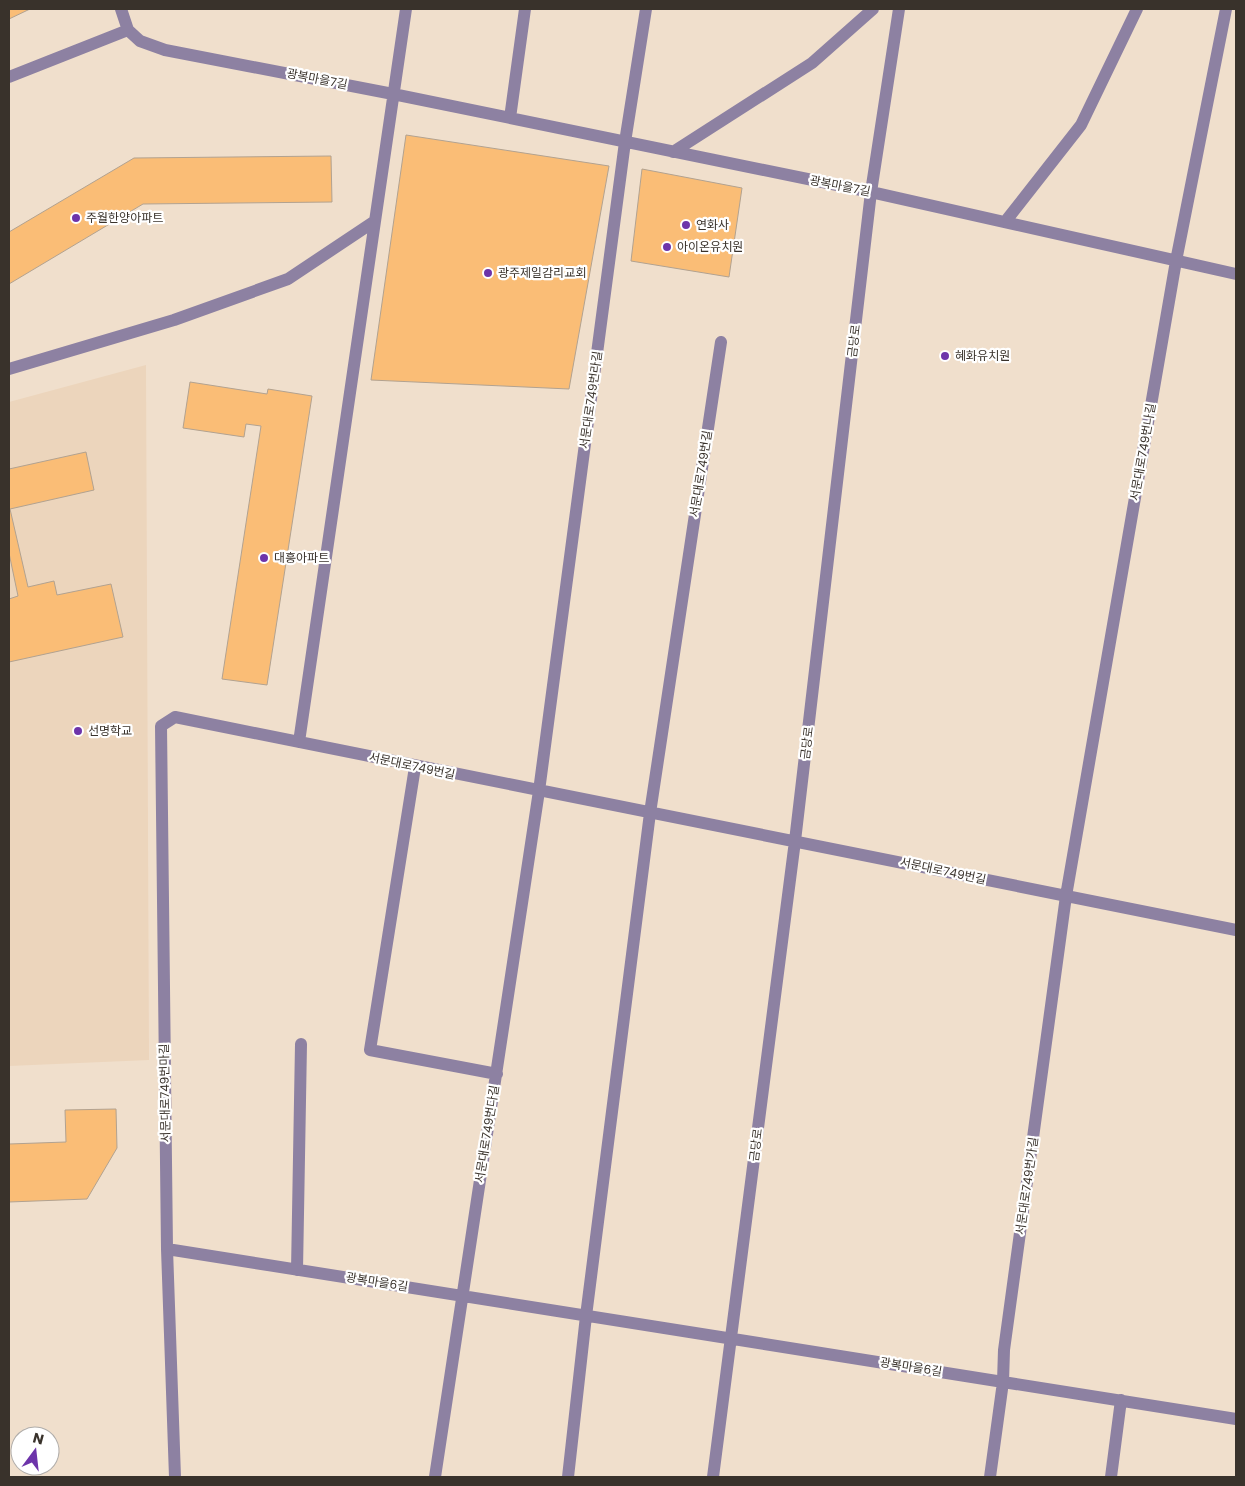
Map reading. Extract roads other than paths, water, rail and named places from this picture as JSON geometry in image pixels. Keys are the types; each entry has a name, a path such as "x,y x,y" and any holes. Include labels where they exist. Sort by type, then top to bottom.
{"street":[{"path":"9,77 128,30 121,9"},
{"path":"299,742 406,9"},
{"path":"510,118 525,9"},
{"name":"서문대로749번라길","path":"539,791 625,142 646,9"},
{"path":"673,152 812,63 873,9"},
{"name":"금당로","path":"712,1477 732,1339 795,841 871,192 899,9"},
{"path":"1005,222 1081,125 1137,9"},
{"name":"서문대로749번나길","path":"1066,896 1176,261 1226,9"},
{"name":"광복마을7길","path":"128,30 140,41 153,47 394,94 871,192 1236,274"},
{"path":"9,370 174,320 288,279 375,221"},
{"name":"서문대로749번길","path":"586,1316 650,813 721,342"},
{"name":"서문대로749번길","path":"175,717 415,767 1236,930"},
{"name":"서문대로749번마길","path":"175,717 161,726 167,1249 175,1477"},
{"path":"415,767 370,1050 497,1074"},
{"name":"서문대로749번다길","path":"435,1477 539,791"},
{"name":"서문대로749번가길","path":"990,1477 1004,1382 1004,1350 1066,896"},
{"path":"297,1270 301,1044"},
{"name":"광복마을6길","path":"167,1249 1236,1419"},
{"path":"568,1477 586,1316"},
{"path":"1111,1477 1121,1400"}],"place":[{"name":"주월한양아파트","path":"76,218"},
{"name":"연화사","path":"686,225"},
{"name":"아이온유치원","path":"667,247"},
{"name":"광주제일감리교회","path":"488,273"},
{"name":"혜화유치원","path":"945,356"},
{"name":"대흥아파트","path":"264,558"},
{"name":"선명학교","path":"78,731"}]}
